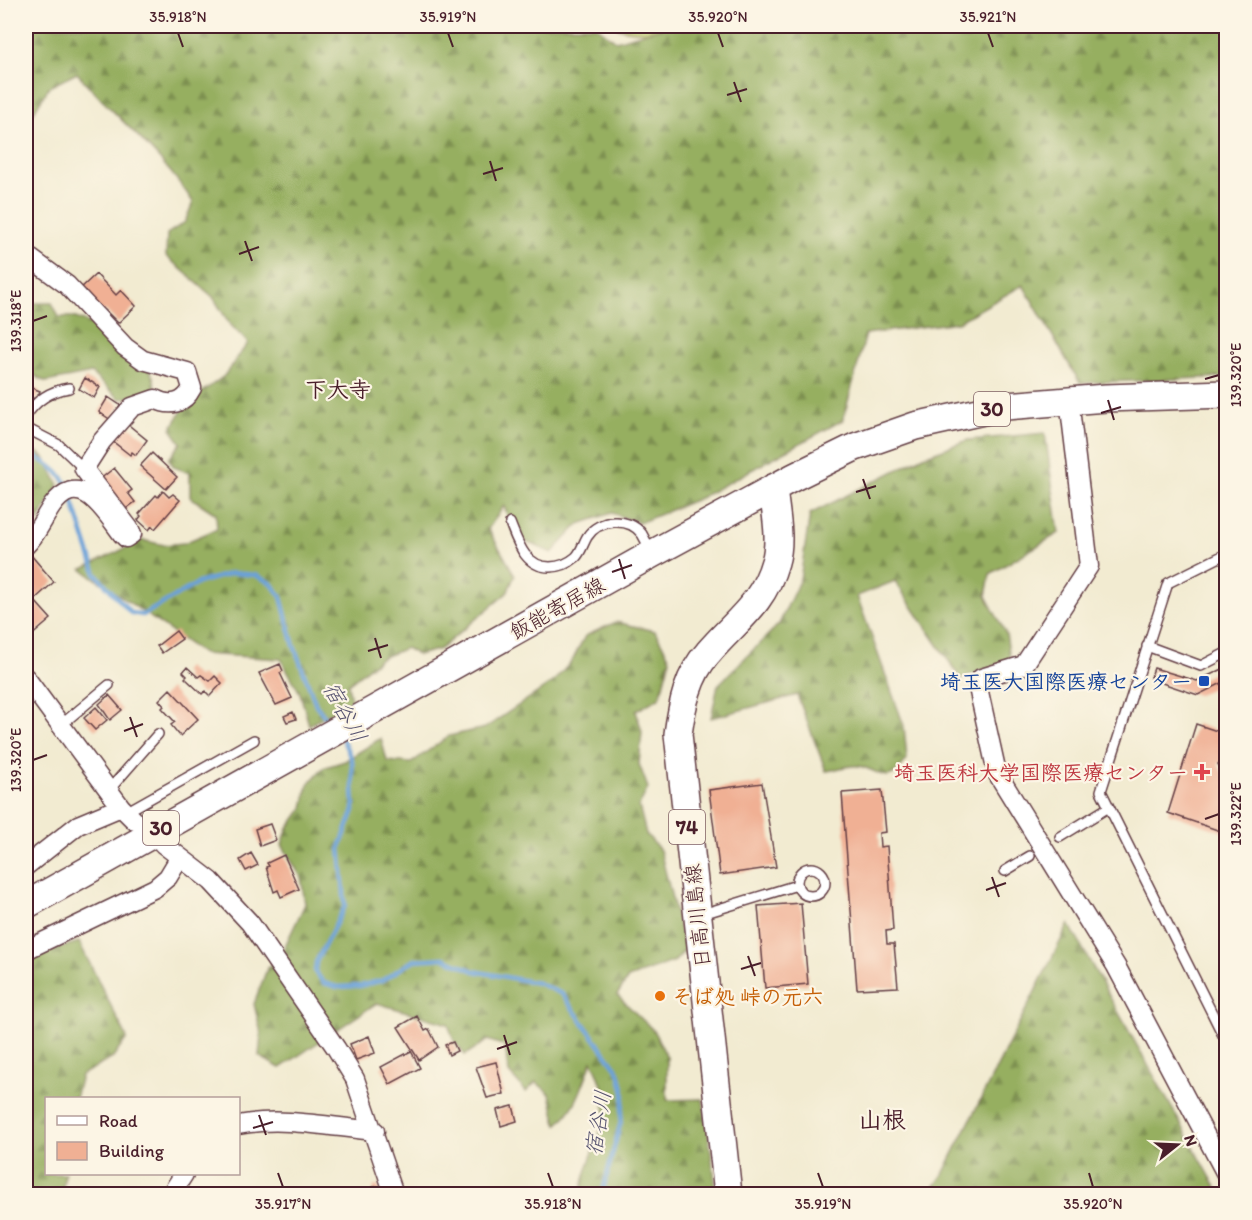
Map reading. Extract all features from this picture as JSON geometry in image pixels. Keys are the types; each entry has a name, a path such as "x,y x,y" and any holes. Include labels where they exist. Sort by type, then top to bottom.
{"main road":[{"name":"飯能寄居線","path":"26,905 773,488 848,451 915,426 990,409 1069,400 1227,394"},
{"name":"日高川島線","path":"728,1194 679,750 681,714 698,667 712,648 753,607 769,579 776,560 778,543 773,488"}],"street":[{"path":"26,255 67,285 125,347 152,363 179,368 187,372 192,388 187,398 175,404 164,404 155,399 132,406 102,441 84,469 129,528 132,534 130,537 126,538 122,534 87,493 76,490 64,494 53,504 26,545"},
{"path":"1069,400 1089,566 1024,665 981,678 977,683 997,773 1116,966 1227,1174"},
{"path":"26,866 78,825 127,813 61,724 28,685"},
{"path":"163,844 211,881 250,923 355,1078 375,1131 394,1194"},
{"path":"26,950 155,888 168,877 180,857"},
{"path":"240,1125 256,1122 288,1123 375,1131"},
{"path":"171,1194 183,1175"}],"lane":[{"path":"646,26 656,26"},
{"path":"26,416 42,398 56,390 69,388"},
{"path":"26,428 46,436 59,445 84,469"},
{"path":"510,523 526,558 544,567 566,563 577,557 587,537 607,522 620,522 636,529 641,533 652,555"},
{"path":"1227,554 1168,583 1101,790 1227,1041"},
{"path":"1147,646 1201,666 1227,653"},
{"path":"61,724 109,685"},
{"path":"109,790 158,734"},
{"path":"127,813 254,740"},
{"path":"1060,837 1109,807"},
{"path":"1005,871 1030,856"},
{"path":"697,916 797,885"}],"green space":[{"path":"26,26 596,26 616,41 668,26 1226,26 1226,377 1080,383 1023,285 958,322 866,334 843,420 700,498 639,523 612,513 579,524 552,553 515,537 504,506 488,529 515,575 507,593 440,649 418,655 406,648 381,658 348,684 351,701 309,725 300,693 281,659 203,654 82,569 142,540 164,545 184,543 217,529 216,514 190,497 190,473 174,467 169,459 181,443 171,429 186,404 224,376 248,343 229,323 213,297 166,256 167,234 185,222 193,202 181,184 153,152 77,73 49,87 32,115 26,153"},
{"path":"613,26 696,26 644,32"},
{"path":"34,303 52,303 59,317 73,317 92,324 100,336 132,361 148,367 154,379 155,393 120,399 91,373 46,382 26,371 26,307"},
{"path":"1045,433 1059,533 990,574 986,596 1006,634 1010,658 961,679 895,581 857,596 904,726 907,759 900,768 889,776 859,766 826,771 797,695 711,718 718,685 779,624 800,579 810,514 924,456 968,440"},
{"path":"26,445 43,456 59,485 37,523 26,515"},
{"path":"616,622 655,631 670,659 660,697 636,711 642,732 639,764 648,788 639,806 646,834 660,850 685,950 675,961 628,978 617,995 653,1030 667,1057 667,1100 703,1099 717,1194 581,1194 604,1114 601,1081 592,1061 575,1103 557,1125 550,1094 536,1082 526,1092 509,1073 505,1046 488,1040 465,1055 454,1041 448,1024 377,1003 280,1068 259,1056 261,1033 254,1004 267,969 284,948 305,904 301,877 282,845 287,830 303,808 308,784 323,768 345,761 381,738 387,761 411,763 449,736 485,728 553,682 572,661 585,636"},
{"path":"1069,924 1220,1194 929,1194 942,1176"},
{"path":"79,942 127,1038 113,1058 81,1075 75,1097 45,1097 45,1175 65,1175 62,1194 26,1194 26,958"}],"building":[{"path":"96,274 116,295 121,290 136,306 118,323 105,310 101,314 79,290"},
{"path":"85,378 100,387 94,398 79,389"},
{"path":"32,388 40,391 36,400 29,396"},
{"path":"108,397 120,405 111,420 99,412"},
{"path":"125,422 147,440 136,455 132,452 130,455 111,440"},
{"path":"152,453 177,477 166,489 140,466"},
{"path":"114,468 132,490 128,493 135,502 123,511 99,480"},
{"path":"163,491 169,497 173,494 180,500 155,529 152,526 149,530 138,520 141,516 139,514 156,495 158,497"},
{"path":"30,554 54,582 35,599 30,593 26,594 26,558"},
{"path":"34,600 51,619 30,637 26,632 26,608"},
{"path":"176,631 182,639 162,653 157,646"},
{"path":"280,664 283,671 280,673 292,698 276,705 259,673"},
{"path":"187,667 198,677 201,675 210,681 215,676 222,683 210,696 205,691 202,694 185,678 187,676 183,672"},
{"path":"1154,668 1197,681 1225,668 1226,681 1198,695 1150,679"},
{"path":"170,689 198,719 180,736 171,725 175,722 162,708 164,706 159,700"},
{"path":"109,695 122,710 110,720 99,704"},
{"path":"96,707 107,720 95,730 84,718"},
{"path":"293,712 296,719 287,722 284,716"},
{"name":"埼玉医科大学国際医療センター","path":"1196,724 1226,734 1226,760 1218,764 1226,780 1226,833 1168,813"},
{"path":"762,783 776,867 720,875 709,790"},
{"path":"882,790 886,832 879,833 880,847 887,846 893,930 886,931 887,944 894,944 898,987 857,989 842,793"},
{"path":"270,824 276,840 260,846 255,829"},
{"path":"251,853 258,865 246,871 240,860"},
{"path":"284,855 299,889 281,897 278,890 274,892 266,867 269,866 267,863"},
{"path":"801,903 808,984 765,988 758,906"},
{"path":"417,1016 425,1031 429,1029 438,1047 419,1060 398,1027"},
{"path":"369,1036 375,1053 356,1060 350,1044"},
{"path":"453,1042 457,1051 449,1055 445,1045"},
{"path":"411,1051 420,1068 390,1084 381,1067"},
{"path":"496,1062 504,1094 487,1098 476,1067"},
{"path":"513,1106 517,1121 501,1126 497,1110"},
{"path":"378,1186 380,1193 375,1194 373,1187"}],"waterway":[{"name":"宿谷川","path":"26,453 51,466 68,488"},
{"name":"宿谷川","path":"71,496 96,574 131,613 143,615 198,583 232,573 255,575 271,583 281,597 294,646 316,705 331,725"},
{"name":"宿谷川","path":"342,738 352,760 354,810 340,847 345,906 316,962 315,972 324,983 337,987 360,986 383,980 414,960 444,958 474,971 538,983 562,994 619,1072 624,1093 621,1121 602,1194"}],"place":[{"name":"埼玉医大国際医療センター","path":"1204,681"},
{"name":"埼玉医科大学国際医療センター","path":"1202,772"},
{"name":"そば処 峠の元六","path":"660,996"}],"district":[{"name":"下大寺","path":"338,389"},
{"name":"山根","path":"882,1119"}]}
